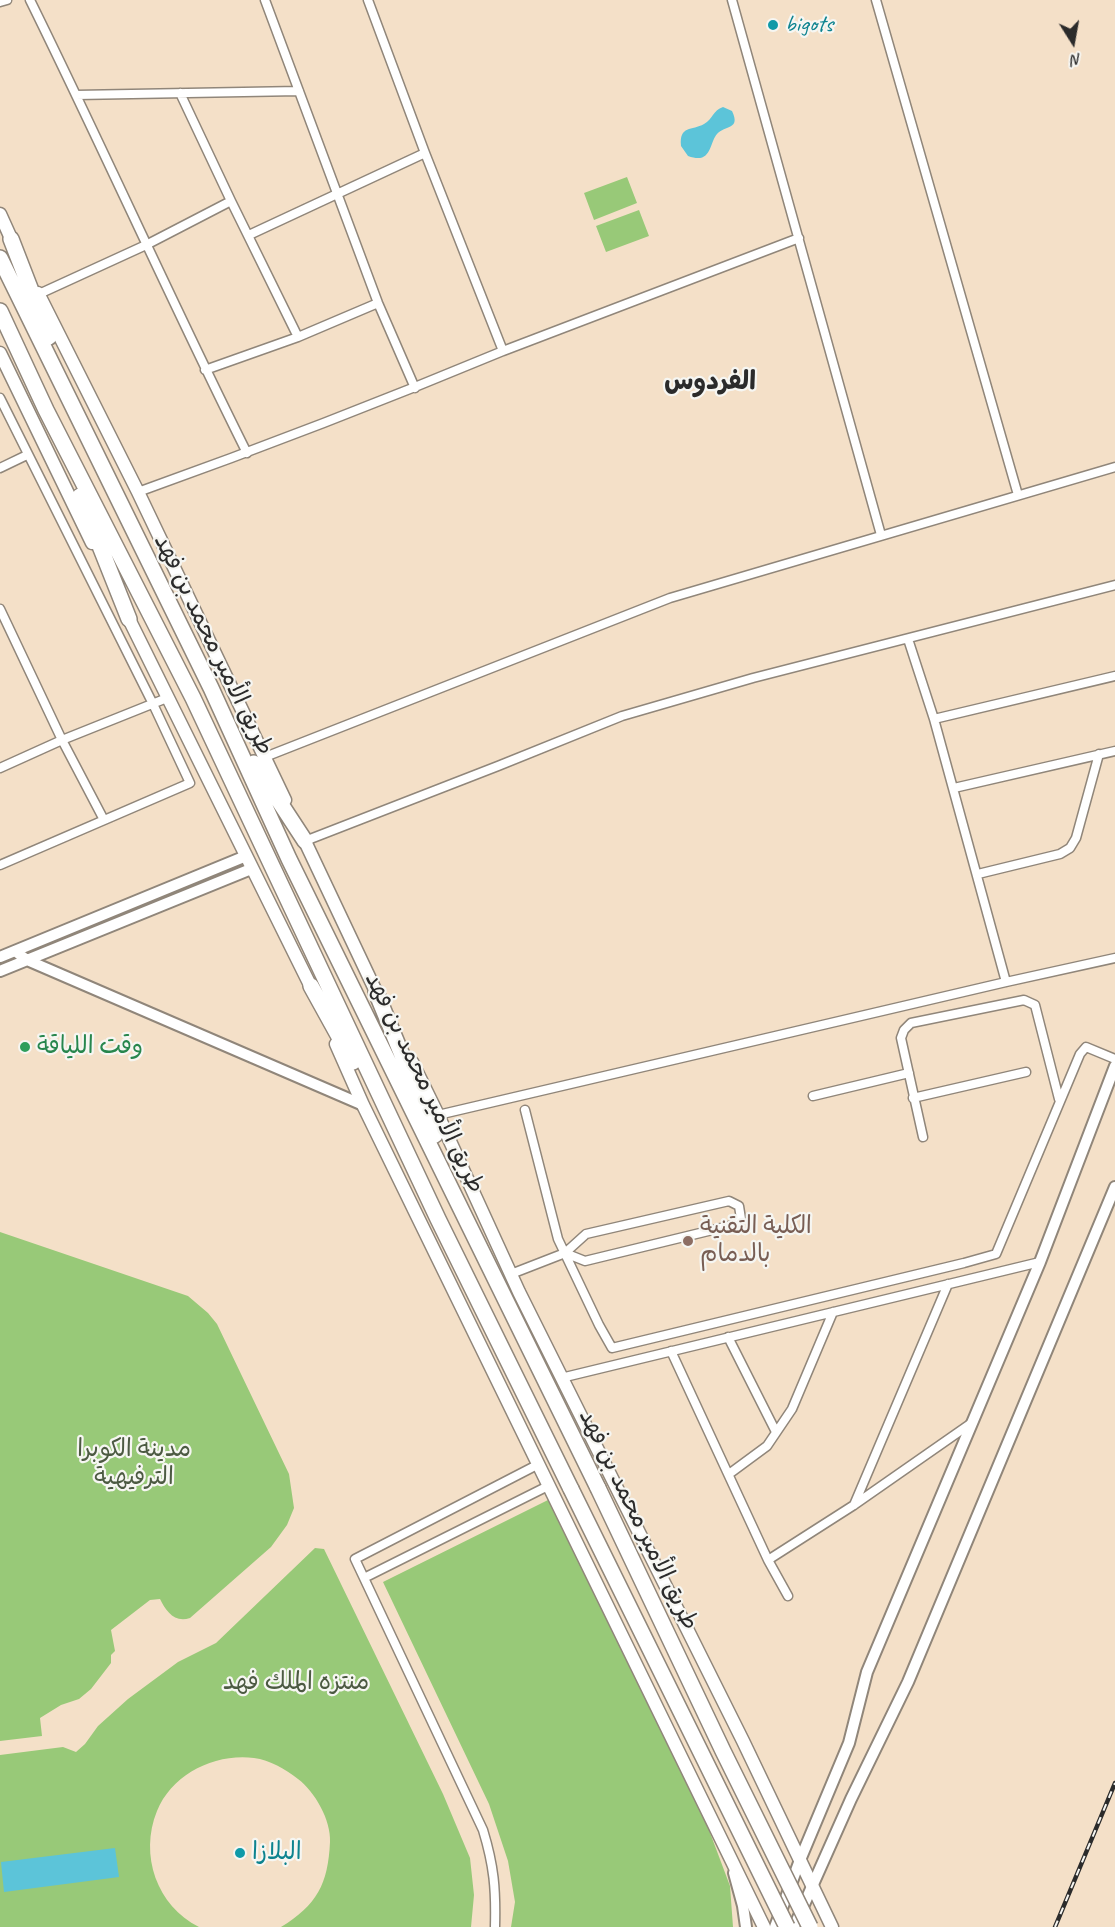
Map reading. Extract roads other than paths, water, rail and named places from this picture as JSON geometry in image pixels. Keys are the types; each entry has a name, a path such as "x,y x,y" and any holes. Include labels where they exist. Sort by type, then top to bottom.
{"highway":[{"path":"11,239 39,314 113,489"},
{"name":"طريق الأمير محمد بن فهد","path":"0,258 211,688 289,859 598,1488 723,1751 810,1927"},
{"name":"طريق الأمير محمد بن فهد","path":"0,311 46,410 193,698 438,1219 787,1927"},
{"path":"46,410 129,619"},
{"path":"211,688 260,774 305,841"},
{"path":"311,986 391,1129 438,1219"},
{"path":"376,992 485,1257"}],"main road":[{"path":"0,214 138,492 376,992 438,1114 561,1378 832,1927"},
{"path":"0,353 251,869 311,986 363,1105 764,1927"}],"street":[{"path":"0,2 7,0"},
{"path":"30,0 205,370 247,453"},
{"path":"265,0 378,303 415,388"},
{"path":"368,0 424,153 503,351"},
{"path":"732,0 881,535"},
{"path":"876,0 1018,495"},
{"path":"76,95 299,91"},
{"path":"180,93 298,337"},
{"path":"249,235 424,153"},
{"path":"39,294 146,245 231,201"},
{"path":"138,492 247,453 503,351 799,238"},
{"path":"205,370 298,337 378,303"},
{"path":"0,398 190,783 0,865"},
{"path":"0,468 27,455"},
{"path":"265,758 670,598 1115,468"},
{"path":"305,841 622,716 753,678 1115,585"},
{"path":"0,609 62,740 104,820"},
{"path":"908,639 954,788 1006,982"},
{"path":"934,719 1115,676"},
{"path":"0,768 62,740 167,698"},
{"path":"954,788 1115,751"},
{"path":"978,874 1060,854 1070,848 1076,838 1099,754"},
{"path":"0,957 246,856"},
{"path":"0,971 251,869"},
{"path":"15,951 27,960 363,1105"},
{"path":"438,1114 1115,958"},
{"path":"923,1137 901,1038 904,1030 911,1023 1024,1000 1035,1005 1059,1100"},
{"path":"525,1110 558,1239 612,1348 996,1254 1080,1054 1086,1047 1115,1059"},
{"path":"775,1927 800,1860 849,1743 867,1672 1040,1262 1115,1066"},
{"path":"913,1098 1026,1072"},
{"path":"813,1096 909,1073"},
{"path":"794,1927 850,1799 908,1682 1115,1187"},
{"path":"511,1274 565,1253 586,1234 729,1201 739,1206 741,1219 733,1225 585,1261 565,1253"},
{"path":"561,1378 1040,1262"},
{"path":"854,1505 948,1284"},
{"path":"729,1474 767,1446 792,1409 833,1312"},
{"path":"728,1337 776,1432"},
{"path":"671,1351 768,1560 788,1596"},
{"path":"768,1560 854,1505 973,1422"},
{"path":"495,1927 496,1893 492,1861 483,1830 355,1559 537,1465"},
{"path":"364,1578 548,1486"},
{"path":"728,1853 746,1927"}],"water":[{"path":"723,107 732,111 735,121 733,124 717,134 708,152 702,158 688,156 681,146 684,132 704,124"},
{"path":"115,1848 119,1877 4,1892 1,1862"}],"railway":[{"path":"1055,1927 1115,1783"}],"place":[{"name":"bigots","path":"773,25"},
{"name":"وقت اللياقة","path":"25,1047"},
{"name":"الكلية التقنية بالدمام","path":"688,1241"},
{"name":"البلازا","path":"240,1853"}],"district":[{"name":"الفردوس","path":"710,382"}],"park label":[{"name":"مدينة الكوبرا الترفيهية","path":"134,1464"},
{"name":"منتزه الملك فهد","path":"296,1683"}]}
